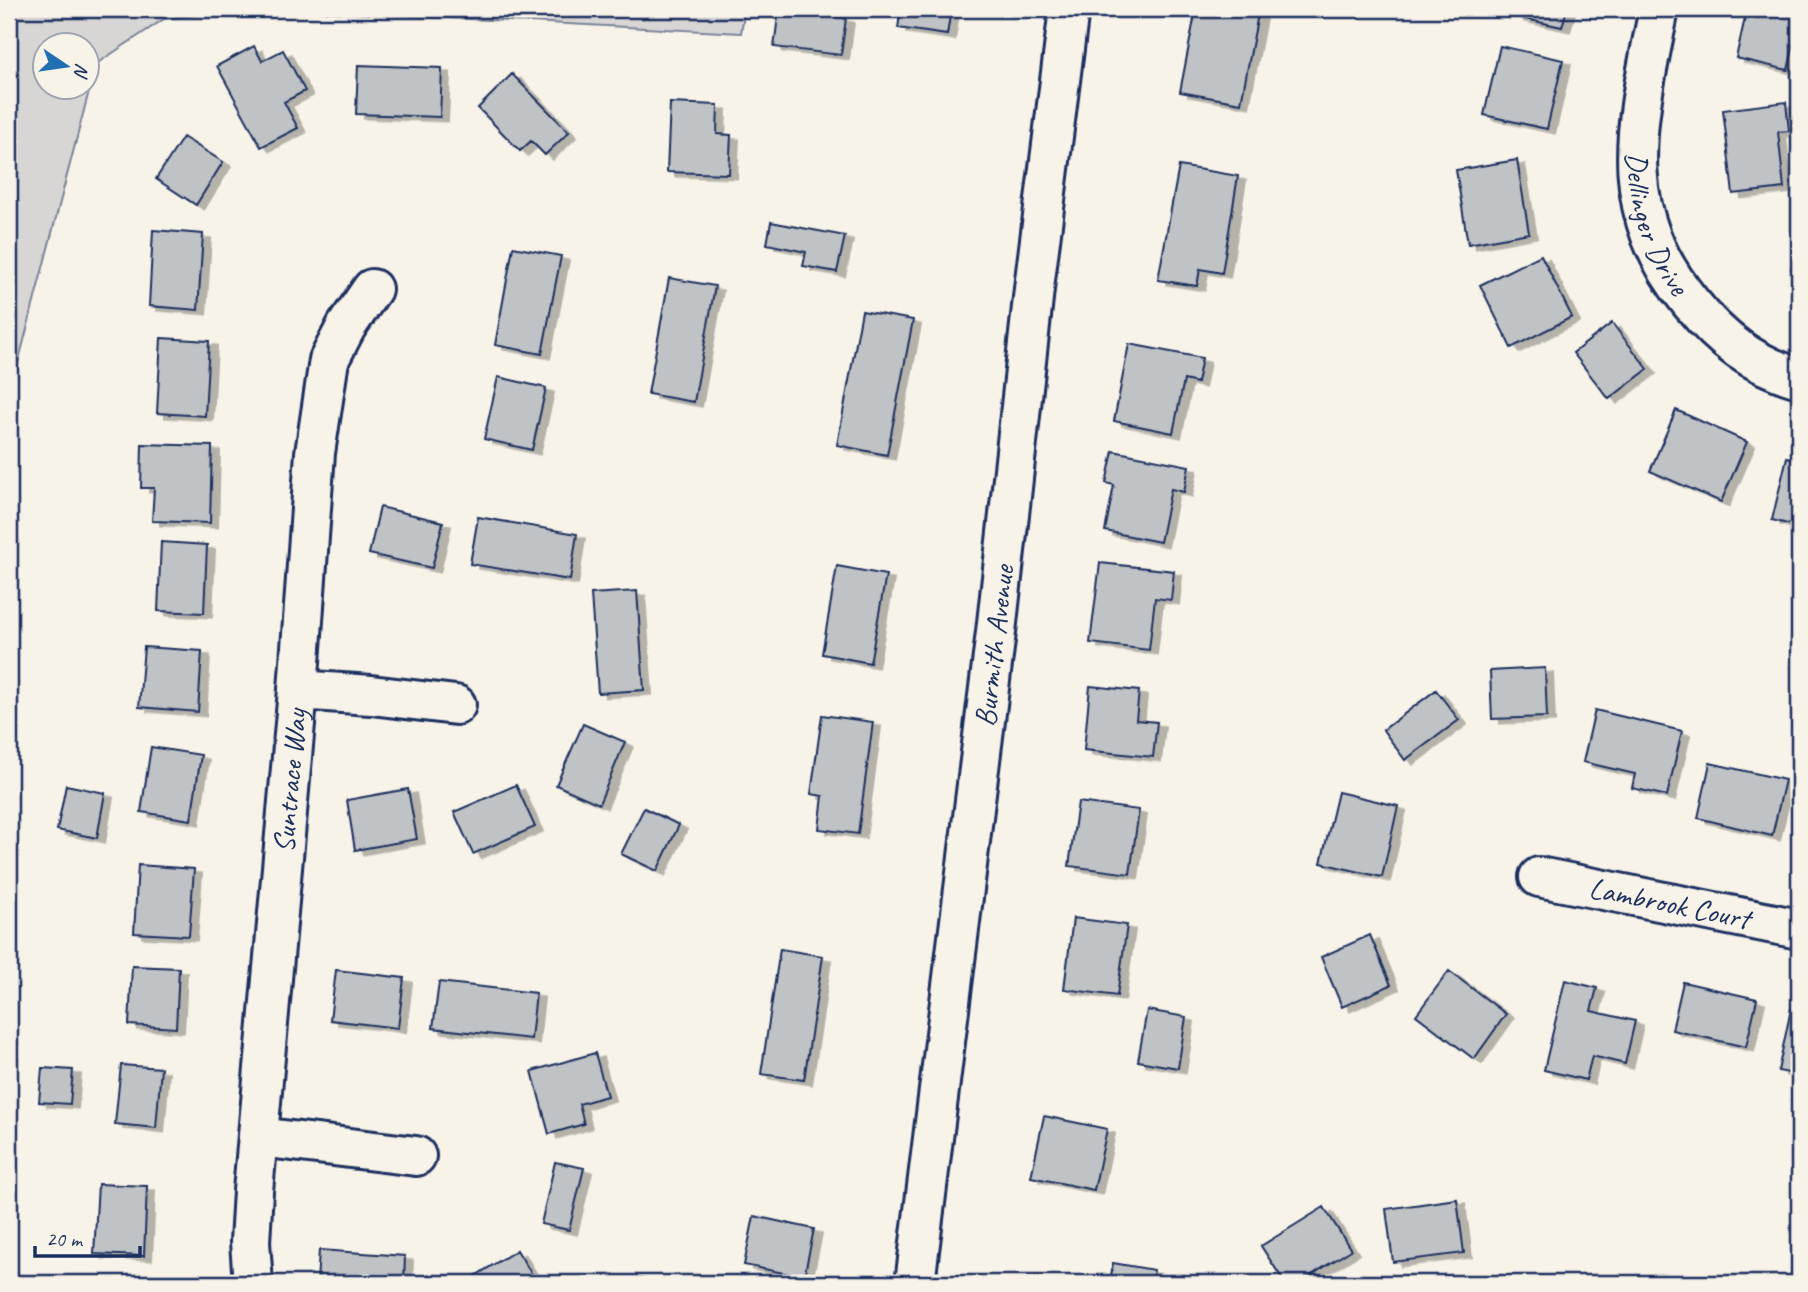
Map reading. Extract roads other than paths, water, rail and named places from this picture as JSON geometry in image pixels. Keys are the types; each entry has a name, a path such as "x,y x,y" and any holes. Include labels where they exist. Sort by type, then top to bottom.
{"street":[{"name":"Burmith Avenue","path":"915,1283 995,646 1035,280 1069,9"},
{"name":"Dellinger Drive","path":"1659,9 1640,103 1636,138 1636,171 1644,221 1673,281 1710,326 1744,355 1799,378"},
{"name":"Suntrace Way","path":"253,1283 250,1242 298,690 315,453 329,360 346,327 372,289"},
{"path":"298,690 456,705"},
{"name":"Lambrook Court","path":"1539,877 1799,929"},
{"path":"259,1137 416,1156"}]}
